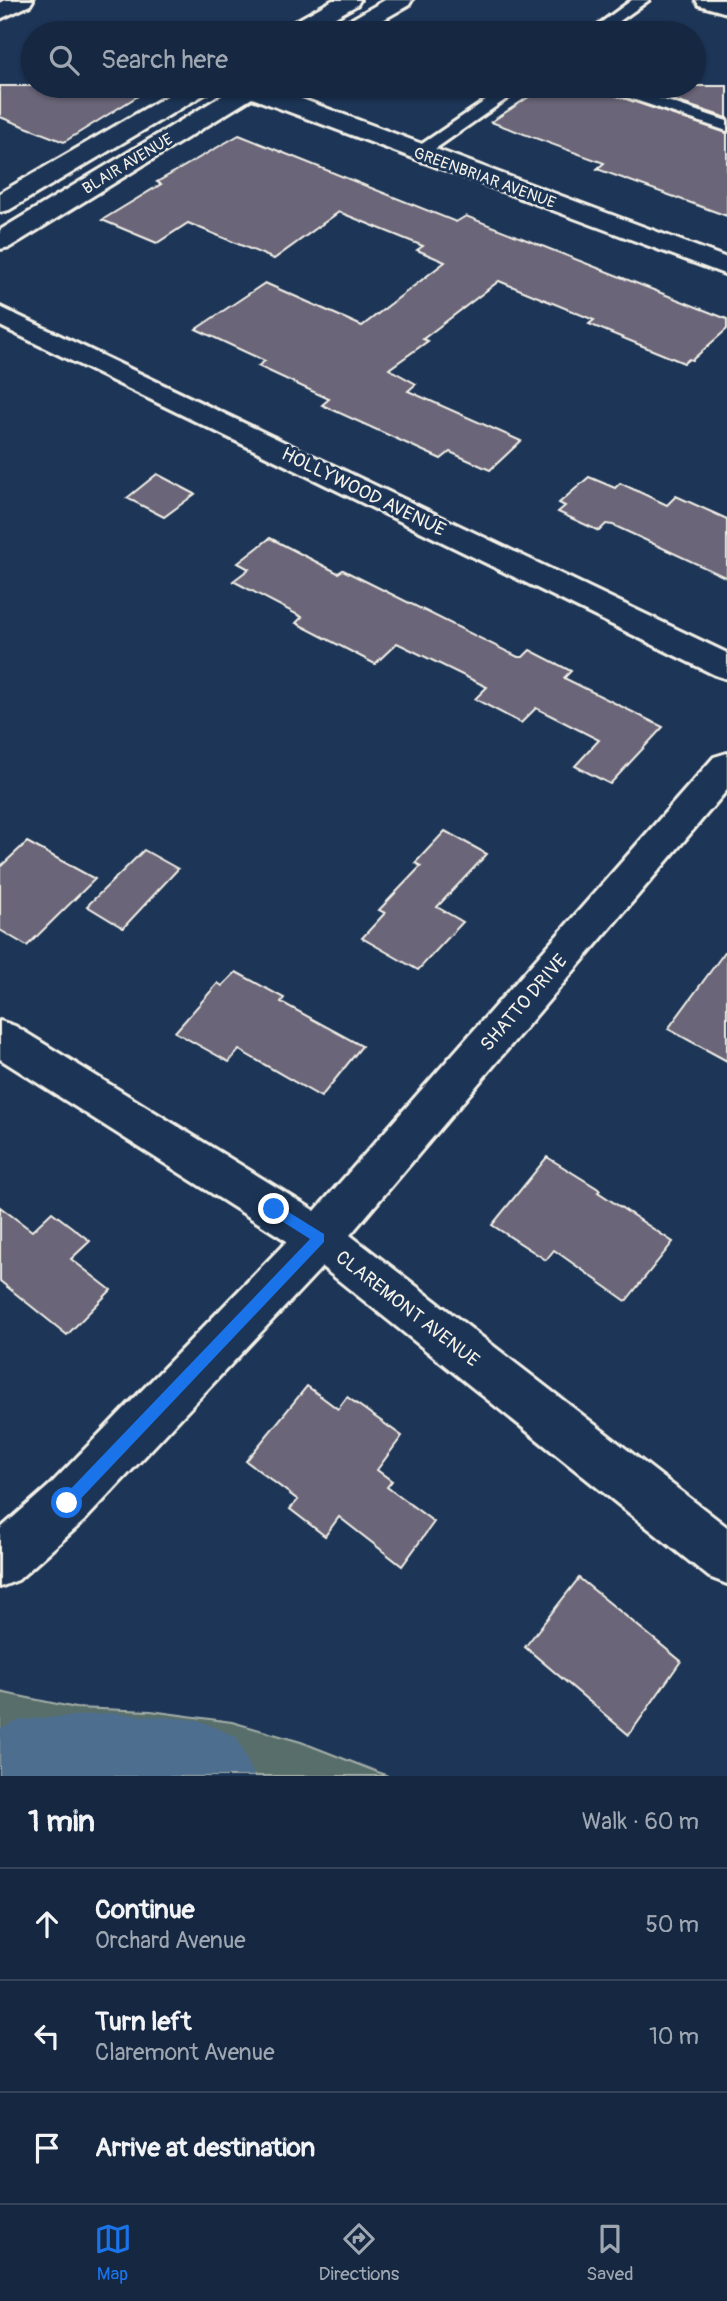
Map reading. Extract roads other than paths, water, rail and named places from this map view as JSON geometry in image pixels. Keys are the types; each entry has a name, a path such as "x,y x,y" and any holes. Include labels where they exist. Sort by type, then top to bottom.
{"street":[{"path":"0,12 22,0"},
{"path":"312,21 348,0"},
{"path":"365,21 401,0"},
{"path":"707,0 727,6"},
{"name":"BLAIR AVENUE","path":"0,204 181,98"},
{"name":"BLAIR AVENUE","path":"0,241 231,98"},
{"name":"GREENBRIAR AVENUE","path":"277,98 727,267"},
{"name":"HOLLYWOOD AVENUE","path":"0,316 727,667"},
{"name":"SHATTO DRIVE","path":"0,1562 67,1503 320,1238 727,766"},
{"name":"CLAREMONT AVENUE","path":"0,1038 320,1238 727,1559"}],"lane":[{"path":"611,21 642,0"},
{"path":"419,153 499,98"},
{"path":"644,98 727,126"}],"waterway":[{"path":"20,1776 112,1769 198,1776"}]}
